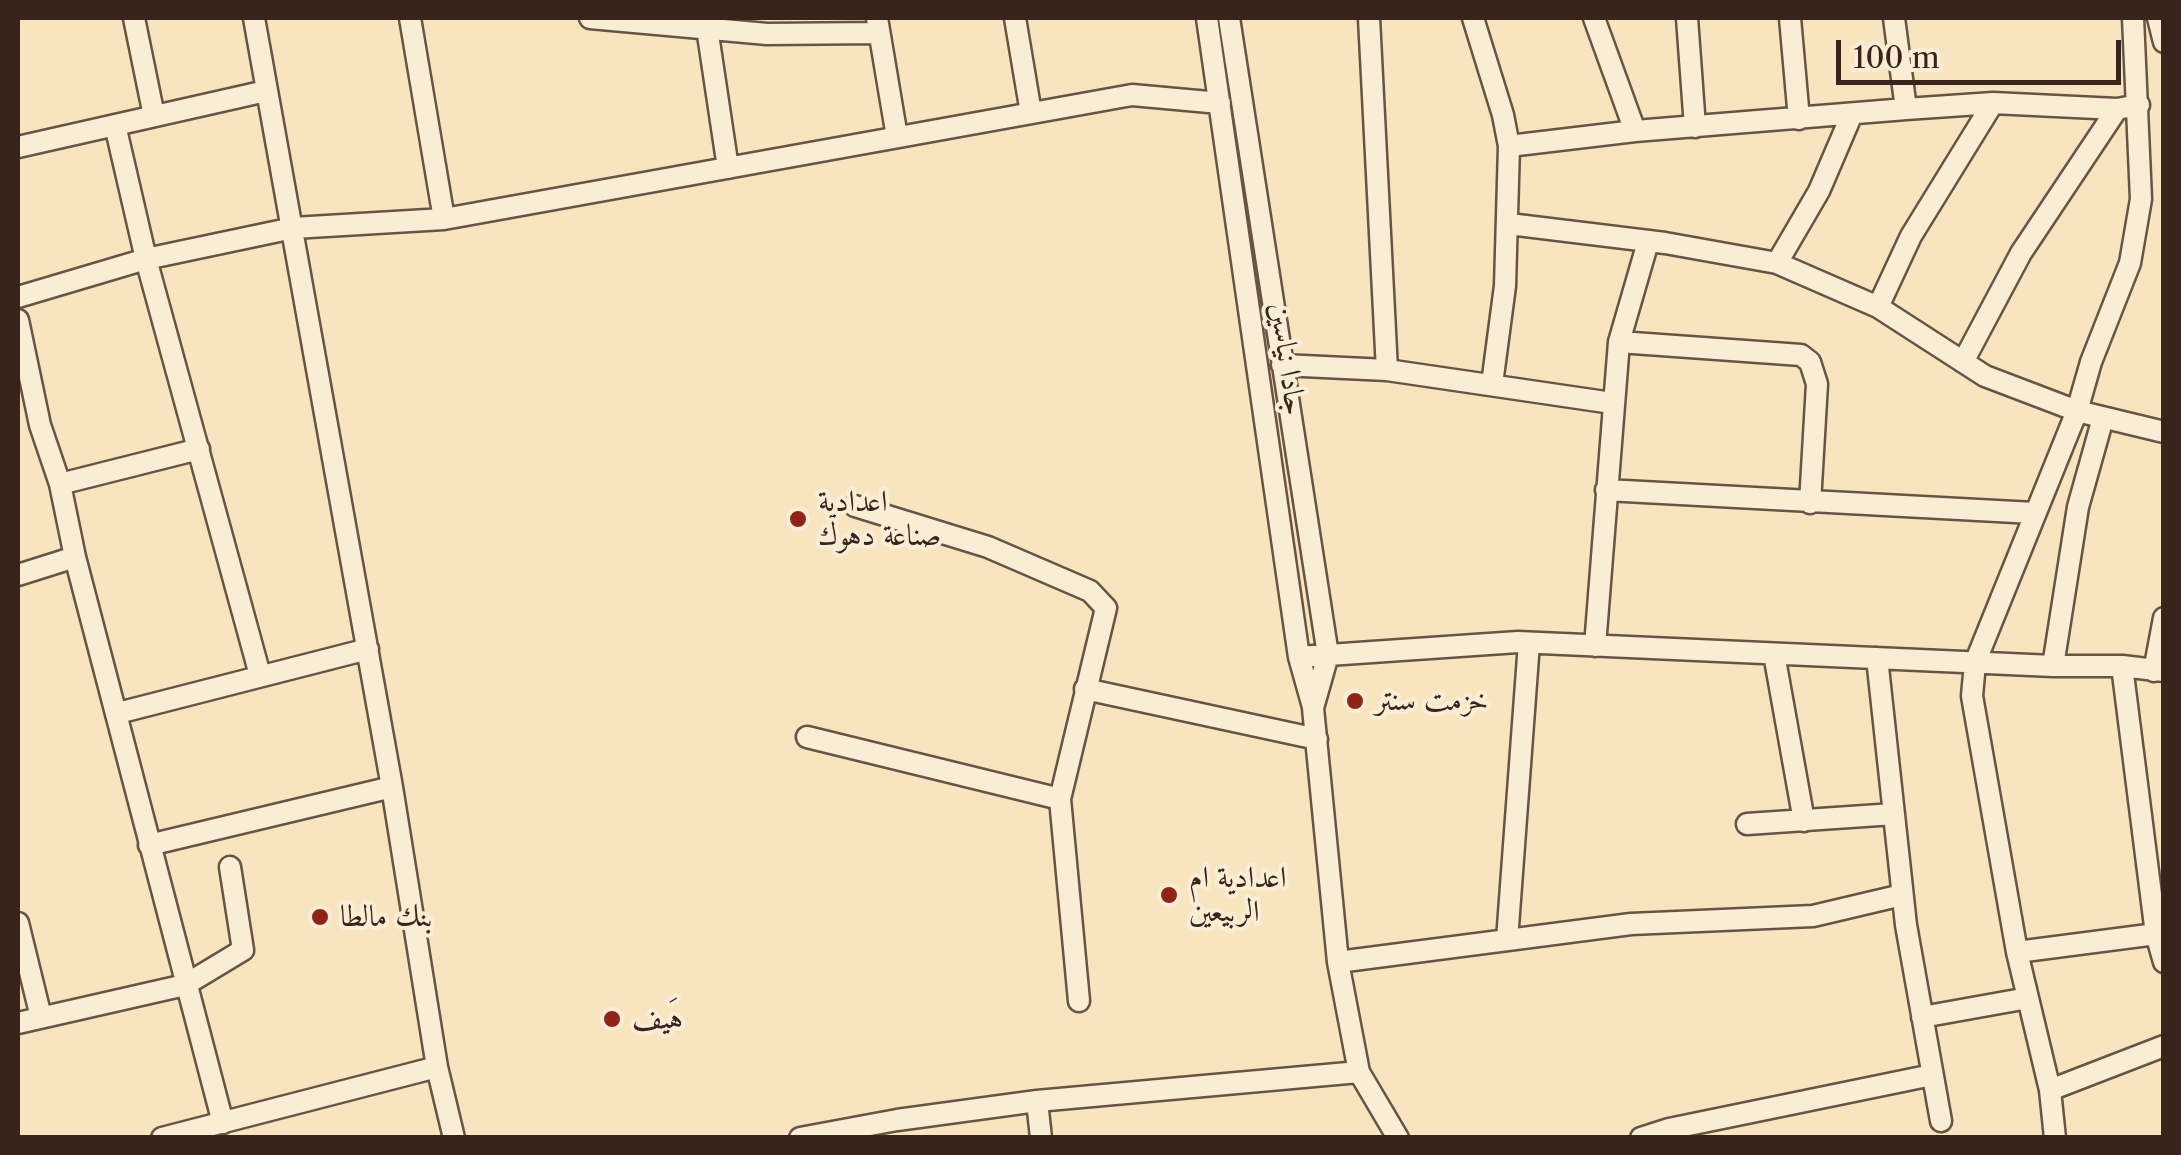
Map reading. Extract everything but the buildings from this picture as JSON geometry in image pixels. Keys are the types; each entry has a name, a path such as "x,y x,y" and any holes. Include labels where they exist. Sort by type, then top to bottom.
{"street":[{"path":"134,18 154,116"},
{"path":"254,18 368,649 437,1067 454,1138"},
{"path":"410,18 444,219"},
{"path":"590,18 707,28 878,26 896,137"},
{"path":"1015,18 1031,113"},
{"name":"جادا نیاسین","path":"1207,18 1299,657 1313,708"},
{"name":"جادا نیاسین","path":"1229,18 1328,654"},
{"path":"1369,18 1387,370"},
{"path":"1473,18 1509,146 1505,286 1492,384"},
{"path":"1594,18 1635,132"},
{"path":"1687,18 1695,127"},
{"path":"1790,18 1799,119"},
{"path":"1894,18 1906,109"},
{"path":"2055,1138 2050,1090 2016,952 1972,696 1974,662 2077,411 2091,362 2130,263 2141,199 2133,18"},
{"path":"2158,18 2164,42"},
{"path":"707,28 728,168"},
{"path":"18,147 266,91"},
{"path":"18,297 146,259 293,228 444,219 1132,95 1220,103"},
{"path":"1509,146 1994,103 2117,109 2139,105"},
{"path":"1878,307 1911,236 1994,103"},
{"path":"1963,362 2021,253 2117,109"},
{"path":"1777,264 1819,190 1852,114"},
{"path":"114,125 146,259 260,675"},
{"path":"1509,224 1777,264 1878,307 1985,376 2077,411 2164,432"},
{"path":"1594,646 1619,342 1648,242"},
{"path":"18,320 40,425 60,484 75,557 223,1123"},
{"path":"1619,342 1801,355 1810,362 1817,384 1810,503"},
{"path":"1282,365 1387,370 1612,404"},
{"path":"2053,666 2078,507 2103,418"},
{"path":"18,431 40,425"},
{"path":"60,484 199,449"},
{"path":"1606,490 2034,513"},
{"path":"855,506 988,547 1090,591 1106,608 1060,799 1079,1001"},
{"path":"18,575 75,557"},
{"path":"1299,657 1529,643 2122,666 2159,671 2164,618"},
{"path":"1506,940 1529,643"},
{"path":"118,713 368,649"},
{"path":"1328,654 1313,708 1338,962 1359,1072 1398,1138"},
{"path":"1774,654 1804,820"},
{"path":"1877,658 1902,894 1941,1121"},
{"path":"2122,666 2156,934 2164,962"},
{"path":"1085,690 1317,739"},
{"path":"807,737 1060,799"},
{"path":"149,845 392,787"},
{"path":"1747,824 1894,814"},
{"path":"18,1022 185,985 242,950 230,867"},
{"path":"1338,962 1631,924 1813,916 1902,894"},
{"path":"18,923 41,1017"},
{"path":"2016,952 2156,934"},
{"path":"1922,1017 2028,998"},
{"path":"2050,1090 2164,1046"},
{"path":"162,1138 437,1067"},
{"path":"808,1137 898,1129 1037,1101 1359,1072"},
{"path":"1640,1138 1932,1075"},
{"path":"1037,1101 1041,1138"}],"place":[{"name":"اعدادية صناعة دهوك","path":"798,519"},
{"name":"خزمت سنتر","path":"1355,701"},
{"name":"اعدادية ام الربيعين","path":"1169,895"},
{"name":"بنك مالطا","path":"320,917"},
{"name":"هَيف","path":"612,1019"}]}
